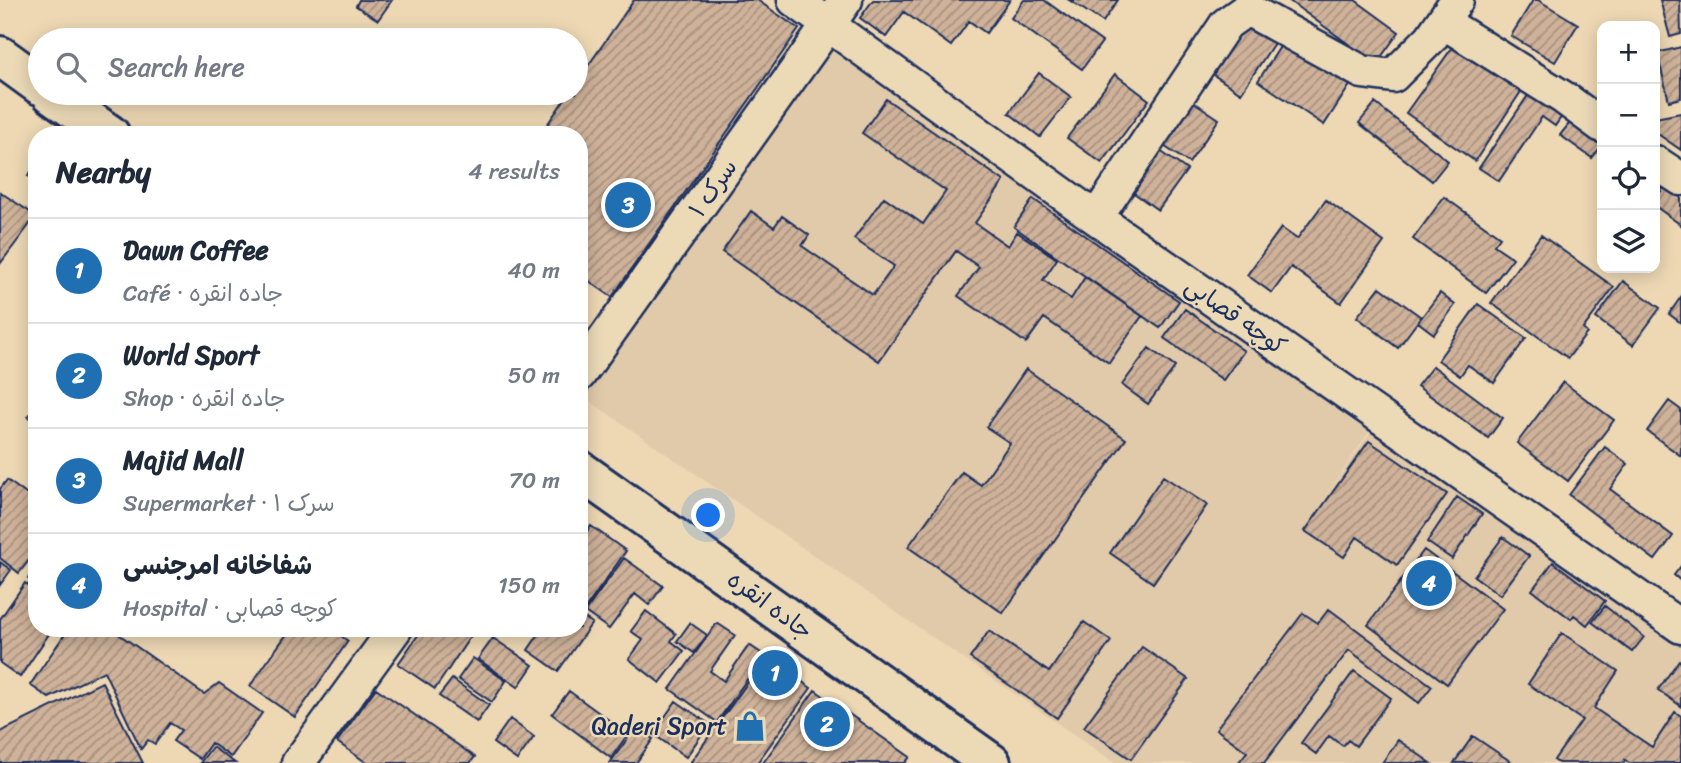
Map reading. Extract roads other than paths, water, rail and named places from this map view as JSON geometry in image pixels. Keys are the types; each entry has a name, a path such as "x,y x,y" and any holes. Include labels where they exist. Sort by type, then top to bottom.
{"main road":[{"path":"0,56 28,76"},
{"path":"68,105 97,126"},
{"name":"جاده انقره","path":"588,476 975,752"}],"street":[{"name":"کوچه قصابی","path":"794,0 837,13 1096,218 1681,627"},
{"path":"1096,218 1226,24 1247,9 1362,72 1393,76 1431,38 1450,11 1597,122"},
{"name":"سرک ۱","path":"588,363 837,13"},
{"path":"1660,165 1681,179"},
{"path":"298,763 389,637"}],"place":[{"name":"Majid Mall","path":"628,205"},
{"name":"شفاخانه امرجنسی","path":"1429,583"},
{"name":"Dawn Coffee","path":"775,673"},
{"name":"World Sport","path":"827,724"},
{"name":"Qaderi Sport","path":"750,726"}]}
